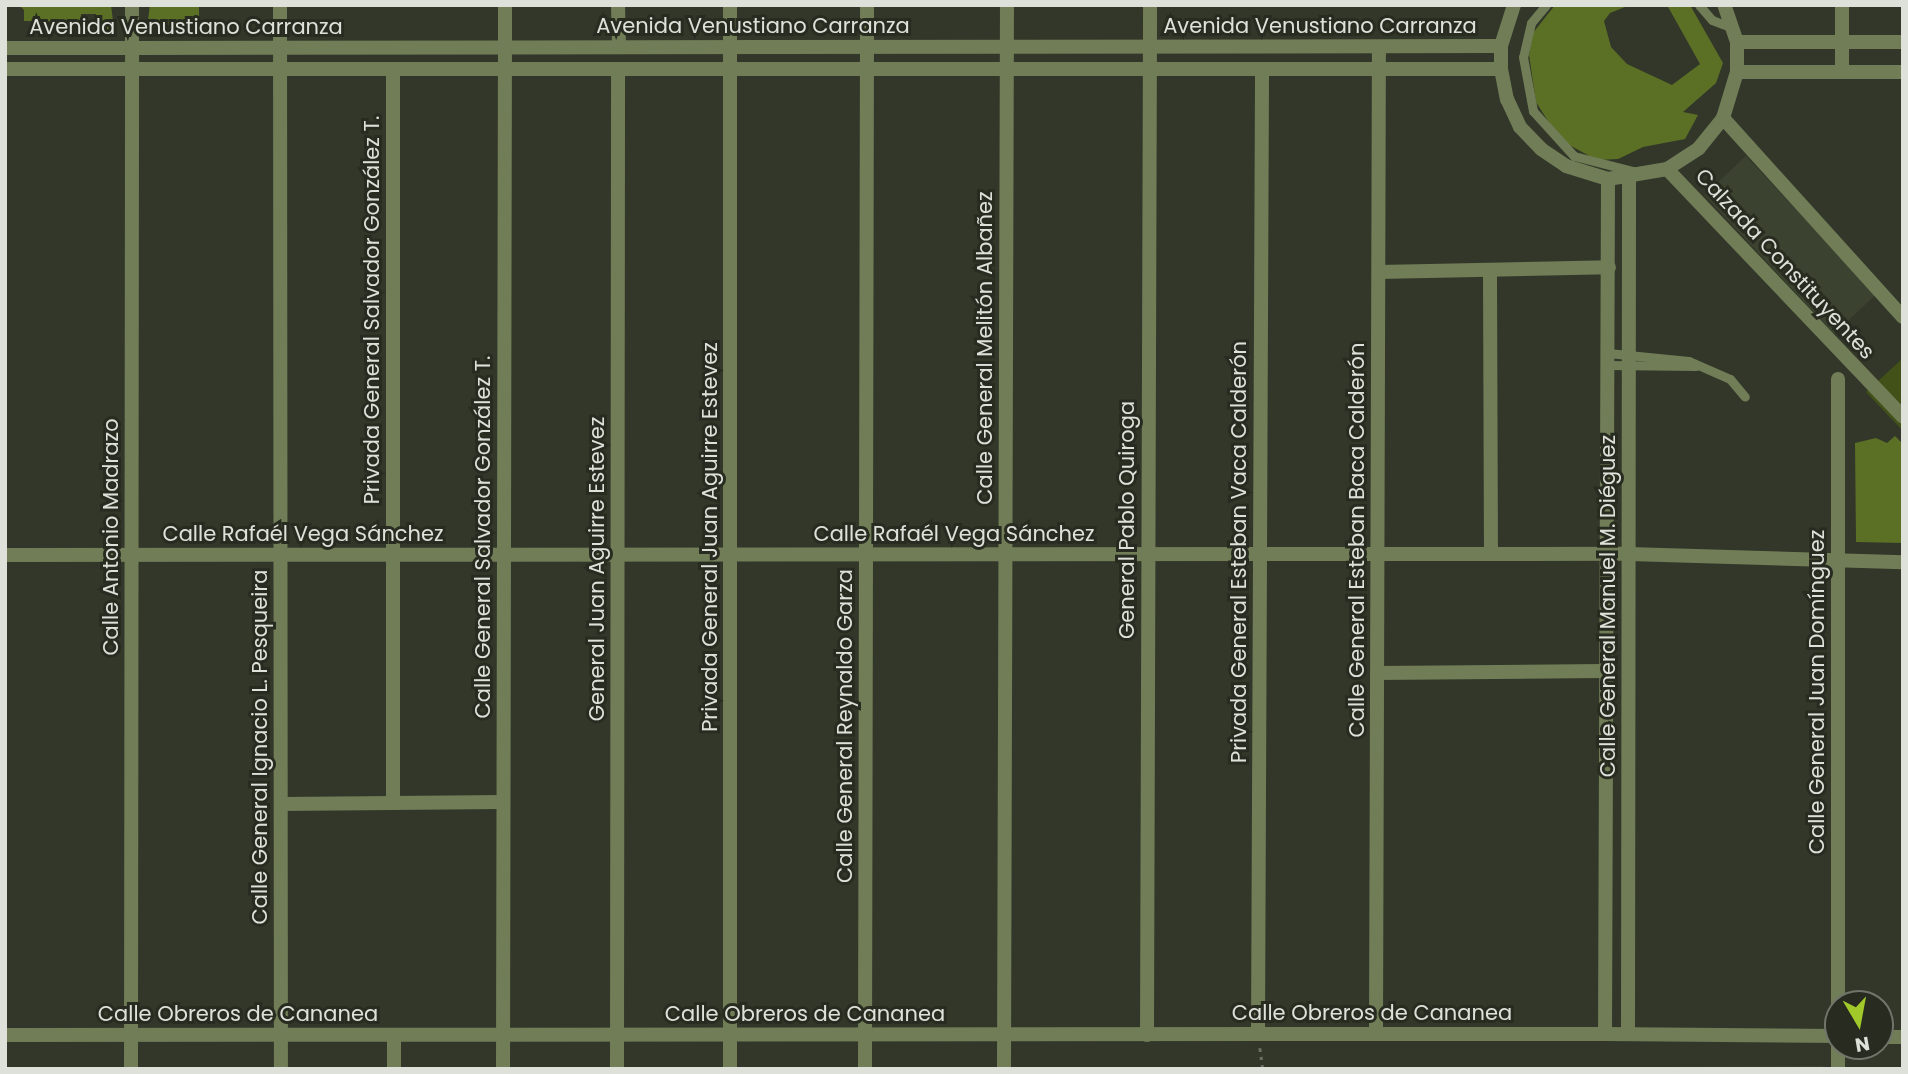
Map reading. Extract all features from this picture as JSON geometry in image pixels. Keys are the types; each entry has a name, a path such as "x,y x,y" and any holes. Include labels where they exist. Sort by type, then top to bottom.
{"street":[{"name":"Calle Antonio Madrazo","path":"131,1069 132,5"},
{"name":"Calle General Ignacio L. Pesqueira","path":"280,5 281,1069"},
{"name":"Calle General Salvador González T.","path":"503,1069 505,5"},
{"path":"618,5 619,47"},
{"name":"Privada General Juan Aguirre Estevez","path":"730,5 730,1069"},
{"name":"Calle General Reynaldo Garza","path":"866,1069 867,5"},
{"name":"Calle General Melitón Albañez","path":"1004,1069 1007,5"},
{"name":"General Pablo Quiroga","path":"1147,1034 1150,5"},
{"path":"1514,5 1501,47 1500,69 1507,99 1520,127 1541,149 1586,176 1608,179 1629,178 1667,169 1699,148 1723,118 1737,72 1735,35 1724,5"},
{"path":"1842,5 1842,72"},
{"path":"1735,35 1842,42 1903,42"},
{"name":"Calle General Esteban Baca Calderón","path":"1376,1034 1379,47"},
{"name":"Avenida Venustiano Carranza","path":"5,48 1501,47"},
{"name":"Avenida Venustiano Carranza","path":"5,69 1500,69"},
{"name":"Privada General Salvador González T.","path":"393,69 393,803"},
{"name":"General Juan Aguirre Estevez","path":"617,1069 618,69"},
{"name":"Privada General Esteban Vaca Calderón","path":"1258,1034 1262,70"},
{"path":"1737,72 1903,72"},
{"path":"1723,118 1903,317"},
{"name":"Calzada Constituyentes","path":"1667,169 1903,417"},
{"name":"Calle General Manuel M. Diéguez","path":"1628,1034 1629,178"},
{"name":"Calle General Manuel M. Diéguez","path":"1605,1034 1603,671 1608,179"},
{"path":"1379,272 1490,273 1609,267"},
{"path":"1490,273 1491,554"},
{"name":"Calle General Juan Domínguez","path":"1838,379 1838,990"},
{"name":"Calle Rafaél Vega Sánchez","path":"5,555 1629,554 1903,562"},
{"path":"1377,673 1603,671"},
{"path":"281,804 503,802"},
{"name":"Calle Obreros de Cananea","path":"5,1035 1824,1036"},
{"path":"394,1035 394,1069"}],"lane":[{"path":"1546,5 1531,23 1523,57 1533,111 1574,156 1647,174"},
{"path":"1699,5 1712,20 1735,35"},
{"path":"1608,359 1696,366 1718,371 1745,397"}],"path":[{"path":"1258,1034 1263,1069"}],"shaded area":[{"path":"1746,156 1876,295 1834,334 1704,195"},
{"path":"1823,1066 1823,1069 1314,1069"}],"green space":[{"path":"1903,358 1903,431 1866,392"}],"building":[{"path":"19,5 111,5 114,29 96,29 96,14 81,14 81,22 24,21 24,10"},
{"path":"150,5 199,5 199,22 147,27"},
{"path":"1555,5 1630,5 1610,13 1604,21 1611,47 1627,64 1672,85 1700,64 1667,5 1690,5 1723,63 1716,83 1683,112 1698,115 1685,139 1643,147 1618,159 1597,160 1560,140 1536,102 1529,55 1533,33"},
{"path":"1895,436 1903,444 1903,543 1856,542 1855,443 1876,438 1887,443"}]}
